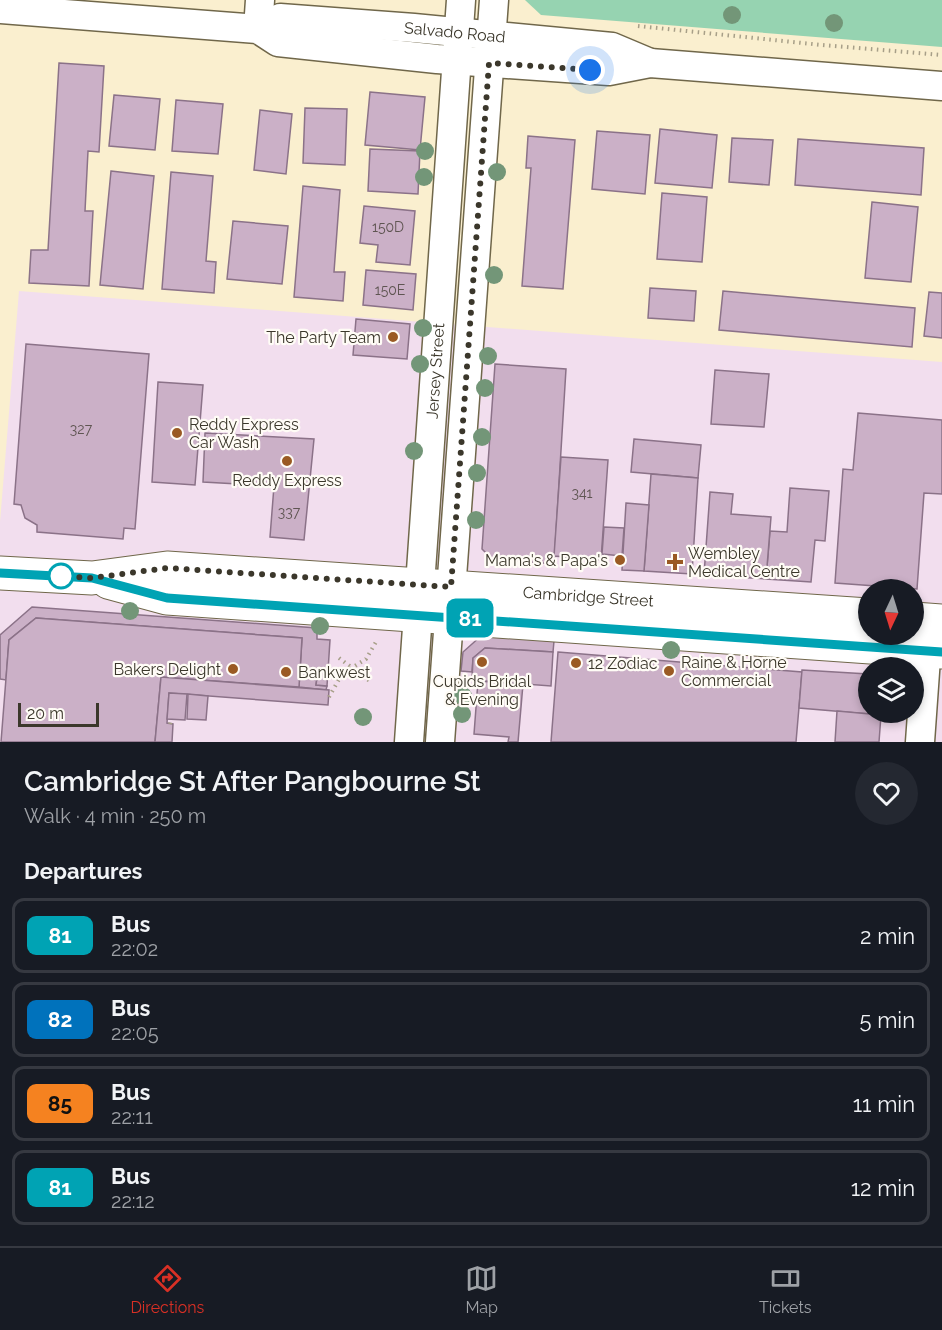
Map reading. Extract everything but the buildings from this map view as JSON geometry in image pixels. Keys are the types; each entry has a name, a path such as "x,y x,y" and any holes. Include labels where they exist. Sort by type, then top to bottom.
{"main road":[{"name":"Cambridge Street","path":"0,573 92,578 167,568 435,601 930,633"},
{"name":"Cambridge Street","path":"435,601 858,615"}],"street":[{"path":"258,29 260,0"},
{"name":"Jersey Street","path":"440,742 435,601 461,0"},
{"name":"Jersey Street","path":"409,742 435,601 494,0"},
{"name":"Salvado Road","path":"0,9 40,6 258,29 278,42 489,63 609,71 650,63 942,86"},
{"name":"Salvado Road","path":"258,29 280,18 459,32 612,47 650,63"},
{"path":"920,742 930,633"}],"path":[{"path":"635,26 942,54"},
{"path":"329,697 342,674 366,659 379,636"},
{"path":"339,658 371,682"}],"shaded area":[{"path":"19,291 942,362 942,742 0,742 0,522"}],"green space":[{"path":"525,0 942,0 942,47 541,15"}],"bus line":[{"name":"81","path":"0,573 92,578 167,598 942,652"}],"place":[{"name":"The Party Team","path":"393,337"},
{"name":"Reddy Express Car Wash","path":"177,433"},
{"name":"Reddy Express","path":"287,461"},
{"name":"Mama's & Papa's","path":"620,560"},
{"name":"Wembley Medical Centre","path":"675,562"},
{"name":"Cupids Bridal & Evening","path":"482,662"},
{"name":"12 Zodiac","path":"576,663"},
{"name":"Bakers Delight","path":"233,669"},
{"name":"Raine & Horne Commercial","path":"669,671"},
{"name":"Bankwest","path":"286,672"}],"route":[{"path":"61,576 54,576 92,578 167,568 451,587 489,63 590,70"}]}
